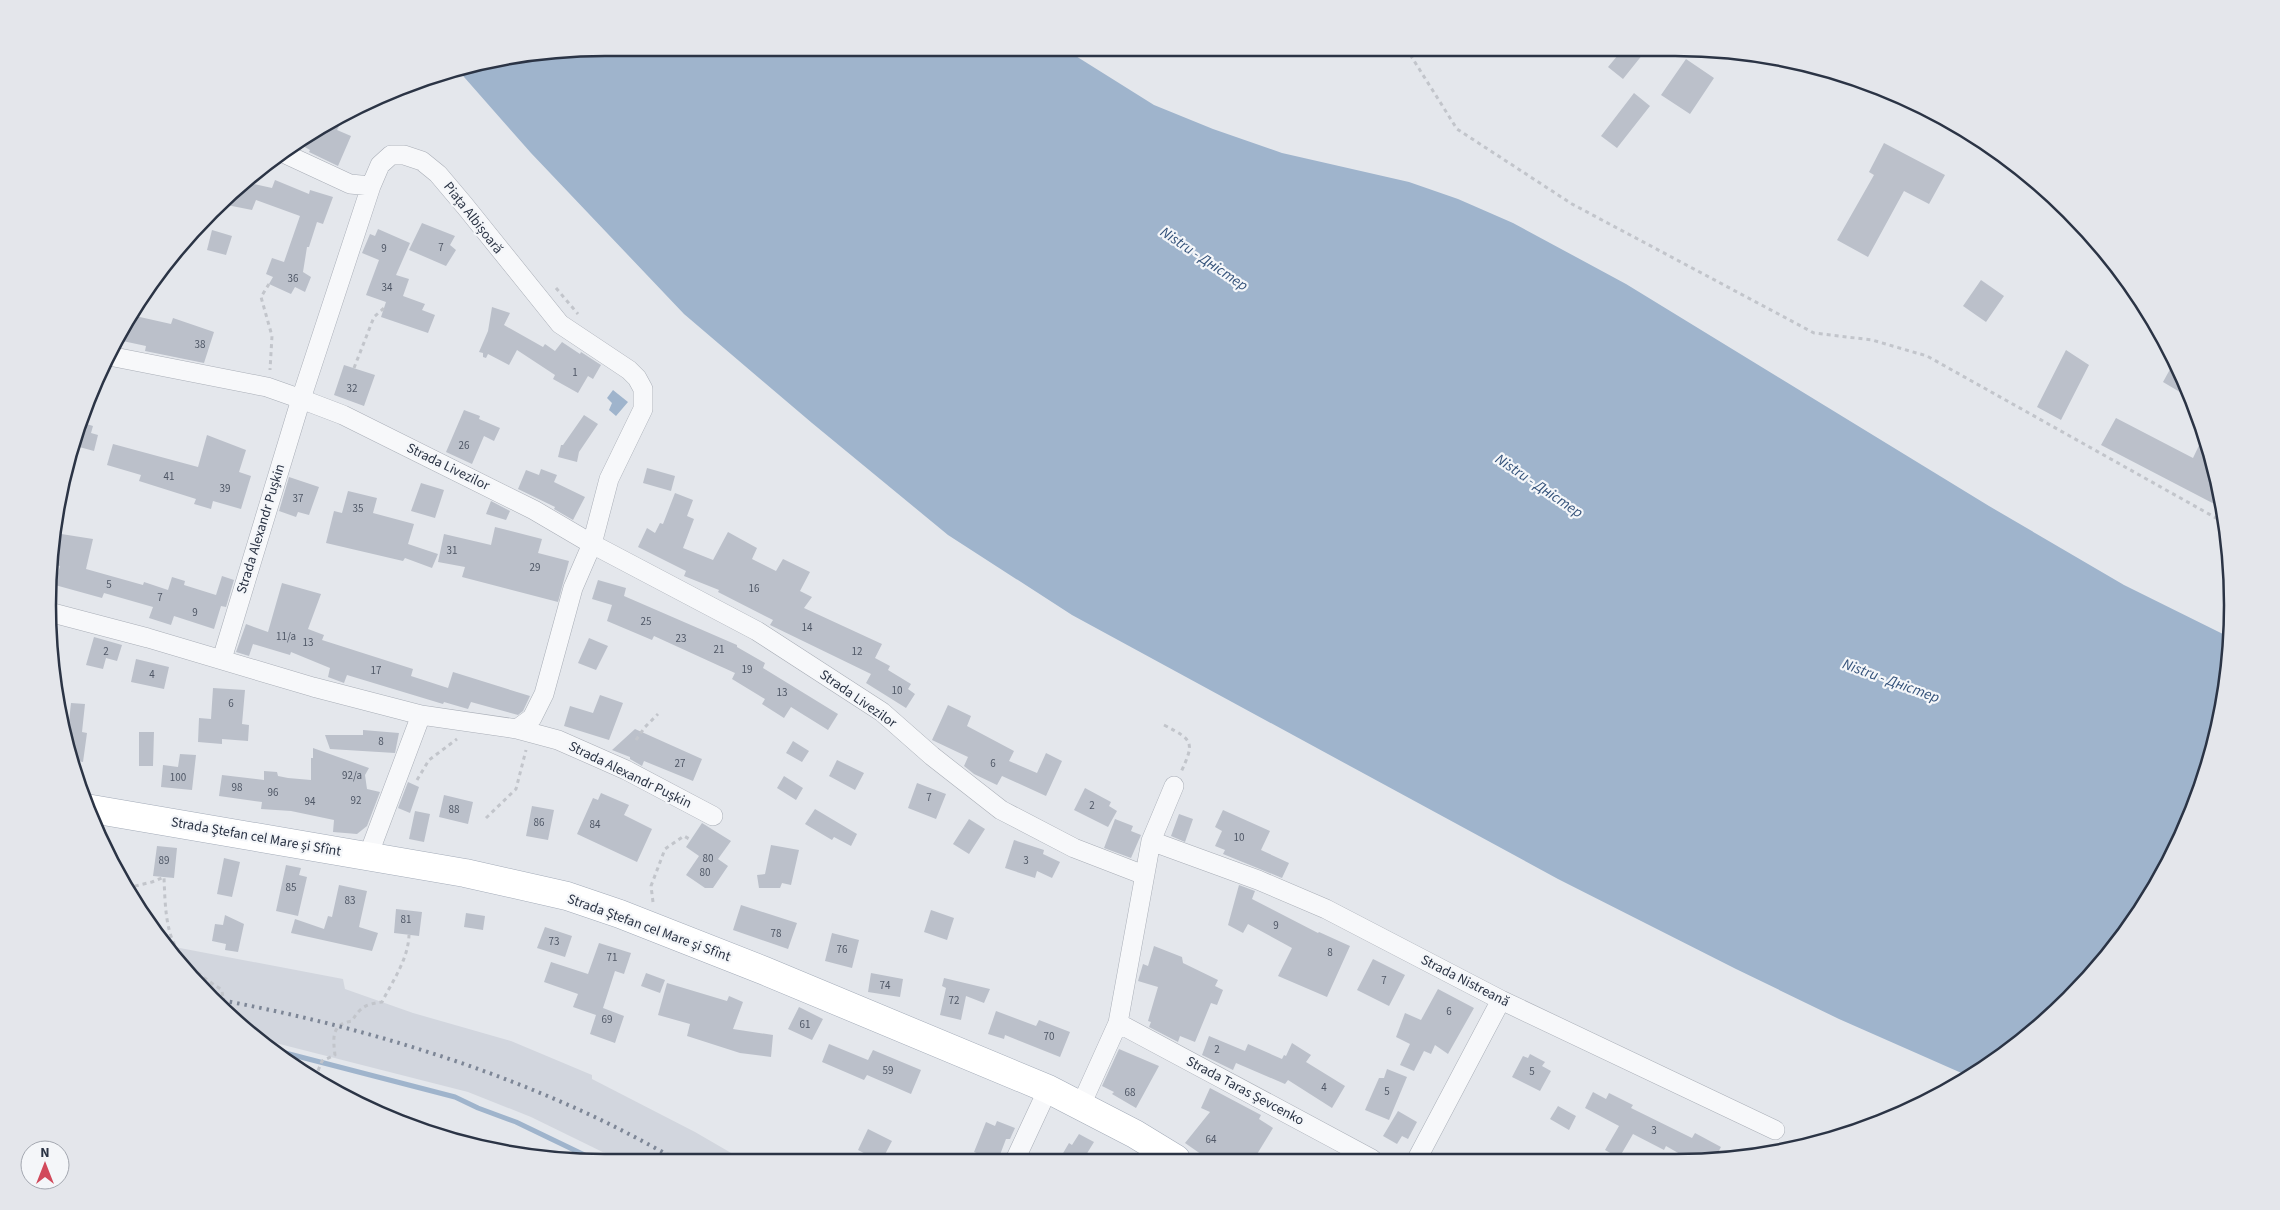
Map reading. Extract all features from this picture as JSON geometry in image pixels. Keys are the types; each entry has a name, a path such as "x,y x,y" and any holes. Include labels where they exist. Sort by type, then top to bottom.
{"main road":[{"name":"Strada Ştefan cel Mare şi Sfînt","path":"96,810 368,856 567,896 620,914 765,972 1048,1089 1081,1105 1166,1154"}],"street":[{"name":"Piața Albișoară","path":"371,186 380,165 391,156 404,155 422,161 438,174 466,206 560,324 638,378 643,389 643,409 609,479 592,544"},
{"path":"290,156 350,184 371,186 301,399"},
{"name":"Strada Livezilor","path":"116,357 267,388 301,399 343,415 534,510 592,544 757,631 882,712 932,756 1001,810 1074,848 1144,874"},
{"name":"Strada Alexandr Pușkin","path":"222,659 301,399"},
{"path":"524,731 544,694 573,588 592,544"},
{"name":"Strada Alexandr Pușkin","path":"56,614 222,659 313,687 421,715 524,731 558,740 626,770 713,816"},
{"path":"368,856 421,715"},
{"path":"1081,1105 1118,1023 1151,841 1174,786"},
{"name":"Strada Nistreană","path":"1151,841 1289,893 1326,909 1501,1000 1774,1130"},
{"path":"1420,1154 1501,1000"},
{"name":"Strada Taras Șevcenko","path":"1118,1023 1363,1154"},
{"path":"1018,1154 1048,1089"}],"path":[{"path":"1411,56 1457,128 1572,204 1814,333 1872,340 1927,356 2216,517"},
{"path":"267,388 270,380 272,336 261,297 269,284"},
{"path":"354,368 374,317 384,308"},
{"path":"636,740 644,728 658,714"},
{"path":"1164,726 1182,734 1190,746 1190,752 1174,786"},
{"path":"486,818 516,789 524,731"},
{"path":"415,785 429,760 451,745 463,732"},
{"path":"654,902 651,886 665,849 684,836 691,840"},
{"path":"134,886 164,877 165,919 175,945"},
{"path":"318,1072 322,1061 335,1055 334,1042 338,1026 343,1022 352,1021 360,1008 368,1003 382,1002 401,969 409,943 409,934"},
{"path":"202,977 222,990 223,999"}],"shaded area":[{"path":"177,947 343,979 345,989 413,1013 511,1041 592,1075 592,1079 695,1132 733,1154 607,1154 531,1117 468,1092 275,1043 243,1018 217,993"}],"water":[{"name":"Nistru - Дністер","path":"1076,56 1154,105 1213,129 1282,153 1409,182 1458,199 1513,223 1626,284 1989,506 2124,585 2223,634 2213,712 2195,781 2182,815 2167,848 2131,910 2088,967 2037,1018 1980,1061 1961,1073 1839,1019 1558,879 1072,615 948,535 684,314 531,153 462,75 533,61 569,57"},
{"path":"613,390 628,402 616,416 609,410 612,403 607,398"}],"building":[{"path":"1617,56 1641,56 1623,79 1608,67"},
{"path":"1686,59 1714,78 1690,114 1661,95"},
{"path":"1634,93 1650,106 1617,148 1601,136"},
{"path":"339,125 337,130 351,136 338,166 309,152 310,150 304,147"},
{"path":"1884,143 1945,175 1929,204 1904,191 1868,257 1837,240 1874,175 1869,172"},
{"path":"275,180 309,194 310,190 333,197 323,224 317,222 309,247 307,247 303,272 311,277 305,292 295,287 291,294 269,284 273,277 266,274 272,258 284,262 300,216 256,200 252,210 229,205 253,184 272,188"},
{"path":"422,223 455,236 450,245 456,250 446,266 409,250"},
{"path":"378,229 410,243 396,275 409,279 403,296 425,304 422,310 435,315 428,333 381,317 386,302 366,295 379,260 362,253 370,234 375,236"},
{"path":"212,230 232,236 226,255 207,250"},
{"path":"1981,280 2004,296 1986,322 1963,306"},
{"path":"492,307 510,313 504,325 543,347 545,344 555,351 562,342 601,365 593,379 588,376 578,393 553,379 555,375 517,350 509,365 488,354 486,358 483,357 483,353 479,352 488,331"},
{"path":"139,317 171,324 173,318 214,332 204,363 145,351 146,346 124,341"},
{"path":"2066,350 2089,365 2061,420 2037,407"},
{"path":"344,365 375,375 364,406 334,395"},
{"path":"2170,369 2181,393 2163,382"},
{"path":"464,410 480,416 479,419 500,428 494,441 484,436 472,464 446,452"},
{"path":"584,415 598,424 579,452 577,462 558,457 561,445 563,445"},
{"path":"2116,418 2193,458 2200,444 2214,504 2101,445"},
{"path":"87,424 93,426 91,433 98,435 94,451 80,447"},
{"path":"207,435 246,450 239,472 251,476 241,509 213,501 211,509 194,504 196,499 139,481 141,475 107,465 113,444 198,467"},
{"path":"647,468 675,476 671,491 643,483"},
{"path":"541,469 557,475 554,482 585,497 573,520 554,509 555,507 518,489 526,470 539,475"},
{"path":"289,477 319,487 309,515 298,512 296,517 279,511"},
{"path":"421,483 444,490 435,518 411,511"},
{"path":"348,491 377,498 373,513 414,524 408,544 438,554 432,568 405,558 403,561 326,543 334,511 342,513"},
{"path":"675,493 693,500 687,516 694,519 683,548 713,560 728,532 757,548 752,559 776,571 783,559 810,572 800,591 812,597 804,608 882,644 875,658 890,666 888,670 911,684 908,689 915,694 906,708 866,683 871,674 770,625 773,620 718,592 719,590 684,576 686,571 638,547 647,528 655,533 660,523 663,524"},
{"path":"491,501 510,511 506,520 486,514"},
{"path":"495,527 542,539 538,553 569,561 558,602 462,577 465,567 438,562 444,534 491,545"},
{"path":"61,534 93,539 86,569 143,585 144,582 168,590 172,577 185,581 184,585 216,595 222,576 234,580 226,607 221,606 214,629 174,616 171,625 149,618 153,607 104,593 102,598 57,585 60,566 57,565"},
{"path":"598,580 626,588 624,596 737,645 737,647 765,663 763,668 838,714 828,730 791,707 784,718 762,704 765,699 732,679 735,673 654,636 652,640 607,621 612,605 592,599"},
{"path":"282,583 321,594 308,629 324,635 322,640 413,669 411,676 448,688 453,672 530,696 523,711 518,715 471,702 468,709 444,702 443,704 347,675 344,683 328,677 330,668 291,652 290,655 253,644 249,656 236,652 246,624 268,632"},
{"path":"94,637 122,645 117,661 106,658 103,669 86,665"},
{"path":"589,638 608,646 596,670 578,663"},
{"path":"136,659 169,667 164,689 131,682"},
{"path":"213,688 245,690 242,724 249,725 248,741 222,739 222,744 198,742 199,718 211,719"},
{"path":"600,695 623,703 609,740 564,726 570,706 593,713"},
{"path":"71,703 85,704 82,732 87,733 83,762 79,761 69,721"},
{"path":"948,705 971,716 967,726 1014,751 1009,761 1037,773 1046,753 1062,761 1046,796 1002,776 997,785 974,774 964,766 968,757 932,740"},
{"path":"635,729 702,759 693,781 644,761 642,766 630,759 630,757 612,750"},
{"path":"363,730 399,733 395,753 330,749 325,735 363,735"},
{"path":"139,732 154,732 153,766 139,766"},
{"path":"793,741 809,751 802,762 786,753"},
{"path":"313,748 369,768 365,775 367,789 380,792 367,826 357,834 333,832 334,820 291,811 261,809 262,802 219,796 222,775 264,780 264,771 277,772 278,776 288,778 311,780"},
{"path":"180,754 196,755 192,790 161,787 163,765 178,767"},
{"path":"837,760 864,773 855,790 829,776"},
{"path":"784,776 803,788 796,800 777,788"},
{"path":"408,782 419,787 410,813 398,808"},
{"path":"917,783 946,794 936,819 908,808"},
{"path":"1085,788 1111,802 1109,806 1117,811 1108,827 1074,810"},
{"path":"601,793 629,805 624,815 652,829 637,862 577,834 593,798 598,800"},
{"path":"444,795 473,802 468,824 439,817"},
{"path":"532,806 554,810 548,840 526,836"},
{"path":"815,809 857,834 851,846 834,837 832,840 805,824"},
{"path":"1223,810 1270,831 1261,850 1289,863 1282,878 1223,854 1225,850 1215,846 1222,831 1215,827"},
{"path":"415,811 430,814 424,842 409,839"},
{"path":"1179,814 1193,819 1185,842 1171,836"},
{"path":"969,819 985,829 969,854 953,844"},
{"path":"1115,819 1133,826 1131,831 1141,835 1131,858 1104,848"},
{"path":"702,823 731,841 718,859 728,866 713,888 705,888 686,875 699,856 686,847"},
{"path":"1014,840 1044,850 1043,854 1060,862 1052,878 1037,871 1035,878 1005,868"},
{"path":"771,845 799,850 791,885 782,883 780,888 759,888 757,875 765,874"},
{"path":"157,846 177,848 174,878 153,876"},
{"path":"224,858 240,862 232,897 217,894"},
{"path":"286,865 301,868 299,875 307,877 298,916 276,911"},
{"path":"339,885 367,891 359,927 378,933 372,951 291,933 295,919 324,929 328,916 332,917"},
{"path":"1239,885 1255,891 1252,899 1318,933 1350,946 1327,997 1278,976 1292,948 1248,924 1243,933 1228,925"},
{"path":"741,905 797,923 788,949 733,930"},
{"path":"396,909 422,912 419,936 394,933"},
{"path":"931,910 954,918 947,940 924,932"},
{"path":"466,913 485,916 483,930 464,927"},
{"path":"225,915 244,924 238,952 225,950 226,944 212,941 215,924 223,925"},
{"path":"545,927 572,936 565,957 537,948"},
{"path":"832,933 859,940 852,968 825,961"},
{"path":"599,943 631,953 624,974 615,971 603,1008 624,1016 615,1043 590,1034 596,1015 573,1007 578,994 544,982 551,962 588,974"},
{"path":"1154,946 1182,957 1183,963 1218,980 1215,986 1223,990 1217,1005 1211,1003 1195,1042 1180,1036 1178,1042 1149,1027 1151,1022 1148,1021 1158,987 1138,981 1143,964 1148,966"},
{"path":"1373,959 1405,975 1389,1006 1357,990"},
{"path":"646,973 665,980 660,993 641,986"},
{"path":"871,973 903,979 900,997 868,992"},
{"path":"944,978 990,989 984,1003 966,996 961,1020 940,1015 946,988 942,986"},
{"path":"667,983 727,1001 729,996 743,1002 733,1029 773,1035 771,1057 740,1053 687,1036 690,1024 658,1015"},
{"path":"1438,989 1474,1008 1448,1054 1435,1045 1431,1054 1424,1051 1414,1071 1400,1065 1410,1044 1396,1037 1405,1013 1421,1020"},
{"path":"799,1007 823,1019 812,1040 788,1029"},
{"path":"996,1011 1036,1026 1039,1020 1070,1032 1060,1057 1005,1035 1004,1039 988,1034"},
{"path":"1209,1036 1245,1051 1248,1044 1282,1059 1284,1055 1286,1056 1292,1043 1311,1055 1306,1062 1345,1086 1332,1108 1288,1080 1285,1084 1236,1063 1233,1070 1202,1055"},
{"path":"829,1044 868,1060 873,1050 921,1070 911,1094 867,1075 864,1080 822,1062"},
{"path":"1119,1049 1159,1066 1136,1108 1102,1086"},
{"path":"1530,1054 1545,1062 1542,1066 1551,1071 1540,1091 1512,1077 1523,1056 1528,1058"},
{"path":"1387,1069 1407,1077 1389,1120 1365,1110 1379,1078 1384,1078"},
{"path":"1210,1088 1261,1115 1259,1119 1273,1128 1257,1154 1201,1154 1185,1143 1210,1112 1201,1108"},
{"path":"1593,1092 1606,1099 1609,1093 1633,1105 1631,1108 1692,1138 1695,1133 1721,1147 1718,1152 1680,1154 1666,1146 1664,1150 1633,1134 1621,1154 1612,1154 1605,1150 1619,1126 1585,1108"},
{"path":"1558,1106 1576,1116 1569,1130 1550,1119"},
{"path":"1398,1111 1417,1122 1408,1139 1402,1136 1397,1144 1383,1136"},
{"path":"997,1121 1015,1128 1010,1139 1006,1139 1000,1154 979,1154 974,1152 986,1122 995,1126"},
{"path":"868,1129 892,1141 885,1154 866,1154 858,1150"},
{"path":"1079,1134 1094,1142 1087,1154 1063,1154 1069,1143 1072,1145"}],"waterway":[{"path":"291,1054 455,1097 516,1122 581,1153"}],"railway":[{"path":"225,1001 357,1031 449,1059 495,1075 584,1112 666,1154"}]}
